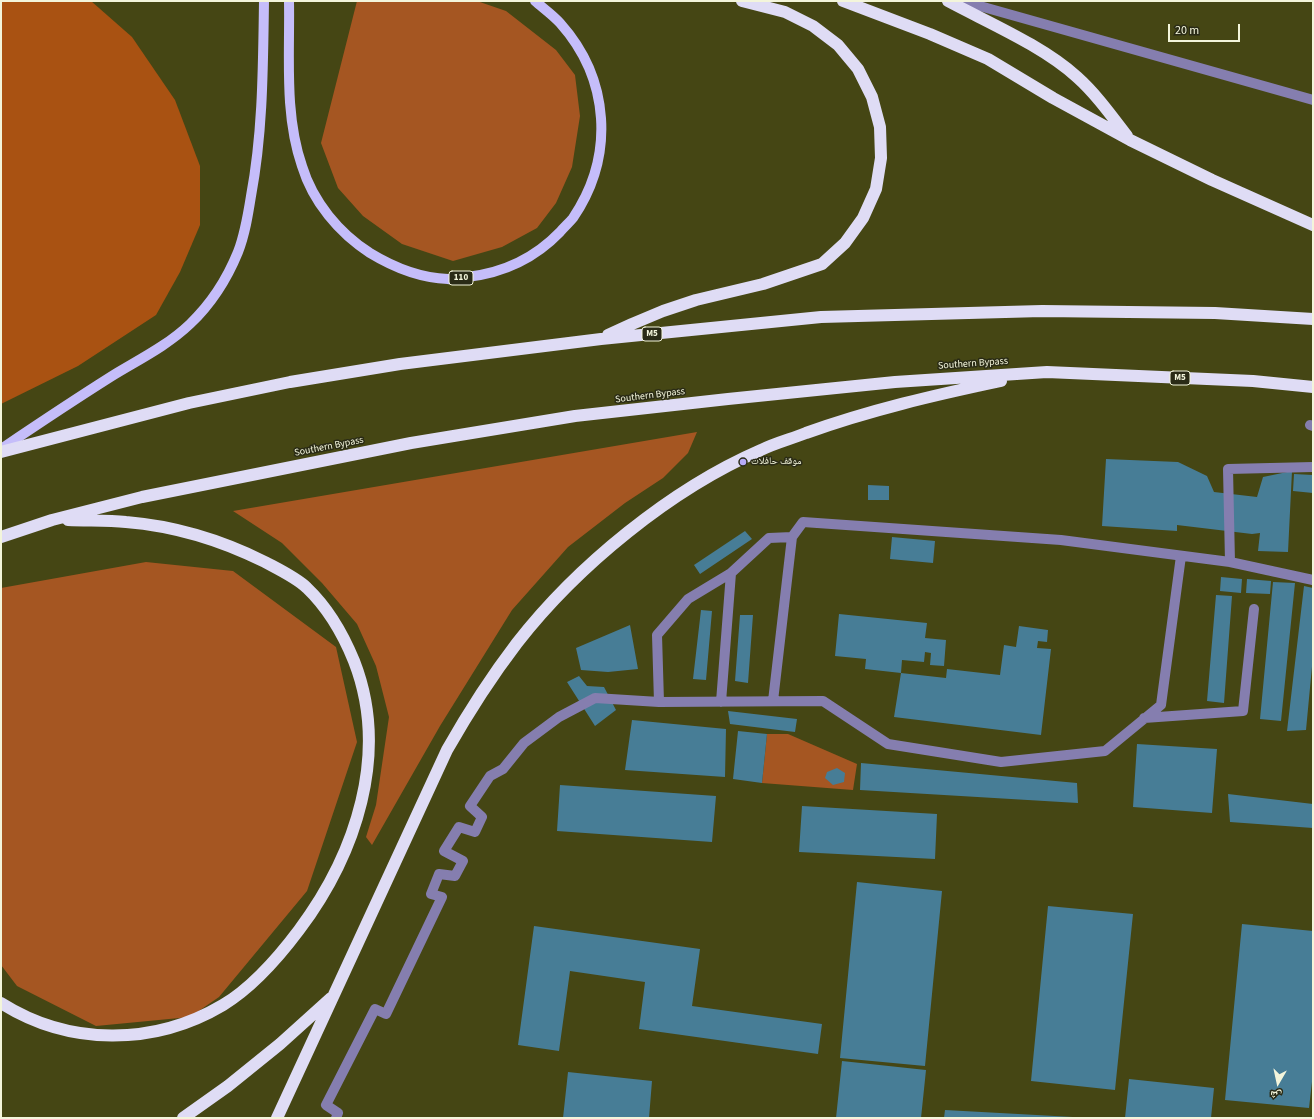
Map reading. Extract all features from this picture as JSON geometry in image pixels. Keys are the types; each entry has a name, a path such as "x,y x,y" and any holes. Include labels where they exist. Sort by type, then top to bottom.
{"highway":[{"path":"601,339 670,308 716,294 763,284 822,264 845,243 863,218 876,189 881,158 880,127 872,97 858,69 838,45 813,26 785,12 742,1"},
{"path":"843,1 930,34 988,59 1053,98 1130,140 1212,180 1313,225"},
{"path":"948,1 1022,40 1054,60 1077,77 1100,100 1130,140"},
{"name":"M5","path":"1,451 189,403 290,382 400,364 601,339 821,317 1042,311 1215,313 1313,318"},
{"path":"277,1118 447,750 468,713 492,676 518,641 578,576 611,546 683,493 721,470 761,449 822,427 892,406 938,394 1047,372"},
{"name":"Southern Bypass","path":"1,537 52,520 142,497 411,442 575,416 895,382 1047,372 1254,382 1313,387"},
{"path":"1,1003 15,1012 48,1026 86,1034 112,1036 138,1034 164,1029 205,1014 224,1004 242,991 267,968 289,944 327,888 341,860 357,816 368,770 368,720 365,695 358,671 349,648 336,625 322,605 305,586 275,567 245,552 212,539 184,531 154,525 125,522 52,520"},
{"path":"183,1118 228,1086 280,1044 335,994"}],"main road":[{"path":"1,451 80,397 172,339 205,309 222,284 238,251 245,230 254,180 261,122 264,1"},
{"name":"110","path":"289,1 290,96 294,134 302,166 315,196 334,223 358,245 386,263 417,274 449,280 484,276 518,264 548,245 572,219 592,182 600,155 602,120 596,85 581,53 560,22 534,1"}],"street":[{"path":"962,1 1313,100"},
{"path":"1230,562 1228,469 1313,467"},
{"path":"773,701 792,536 803,522 1061,540 1230,562 1313,580"},
{"path":"660,702 656,635 688,600 731,574 769,538 792,536"},
{"path":"336,1118 338,1113 326,1105 375,1009 386,1014 442,897 431,894 439,874 455,876 463,861 444,851 459,827 475,832 482,816 470,806 490,776 503,769 524,743 559,717 595,698 660,702 822,701 888,744 1001,762 1105,751 1161,705 1181,556"},
{"path":"721,702 731,574"},
{"path":"1144,718 1243,711 1254,609"}],"shaded area":[{"path":"1,1 91,1 132,37 175,100 200,166 200,225 180,272 156,315 78,366 1,404"},
{"path":"357,1 477,1 506,11 556,50 575,75 580,116 572,167 556,203 537,228 502,247 453,261 402,244 363,216 338,188 321,143"},
{"path":"697,432 688,453 663,478 625,503 568,547 512,610 440,726 372,845 366,837 376,805 389,717 376,666 357,624 322,583 282,543 233,511"},
{"path":"146,562 233,571 336,647 357,742 307,891 219,997 190,1017 96,1026 17,986 1,965 1,588"},
{"path":"767,734 788,734 857,764 853,790 762,783"}],"building":[{"path":"1106,459 1178,462 1207,476 1214,492 1257,497 1263,477 1292,471 1288,552 1258,551 1260,533 1252,534 1177,525 1177,531 1102,526"},
{"path":"1294,474 1313,475 1313,493 1293,491"},
{"path":"868,485 889,486 889,500 868,500"},
{"path":"745,531 752,539 700,574 694,565"},
{"path":"892,537 935,541 933,563 890,559"},
{"path":"1221,577 1242,579 1241,593 1220,591"},
{"path":"1247,579 1271,581 1270,594 1246,593"},
{"path":"1273,582 1295,583 1281,721 1260,719"},
{"path":"1304,586 1313,588 1313,656 1306,730 1287,731"},
{"path":"1216,595 1232,596 1224,703 1207,701"},
{"path":"701,610 712,611 706,680 693,679"},
{"path":"839,614 927,623 925,638 946,640 944,666 930,665 931,653 925,652 924,662 902,660 901,673 865,669 866,659 835,656"},
{"path":"740,615 753,615 748,683 735,681"},
{"path":"630,625 638,669 608,672 581,670 576,648"},
{"path":"1019,626 1048,630 1047,642 1038,641 1037,648 1051,649 1041,735 894,717 901,673 946,678 947,669 1000,675 1004,645 1016,647"},
{"path":"579,676 587,686 604,687 616,710 595,726 567,682"},
{"path":"728,711 797,719 795,732 730,724"},
{"path":"632,720 726,729 725,777 625,770"},
{"path":"738,731 767,734 762,783 733,779"},
{"path":"1137,744 1217,749 1212,813 1133,807"},
{"path":"861,763 1077,783 1078,803 860,790"},
{"path":"837,768 845,773 844,782 833,785 825,778 827,772"},
{"path":"560,785 716,796 712,842 557,831"},
{"path":"1228,794 1313,804 1313,828 1230,822"},
{"path":"802,806 937,814 935,859 799,852"},
{"path":"857,882 942,891 925,1066 840,1058"},
{"path":"1048,906 1133,914 1115,1090 1031,1081"},
{"path":"1242,924 1313,931 1313,1073 1309,1108 1225,1100"},
{"path":"534,926 700,949 692,1006 822,1024 818,1054 639,1029 645,982 570,971 559,1051 518,1045"},
{"path":"842,1061 926,1070 921,1118 836,1118"},
{"path":"568,1072 652,1081 649,1118 563,1118"},
{"path":"1129,1079 1214,1088 1211,1118 1125,1118"},
{"path":"945,1110 1073,1117 1073,1118 944,1118"}],"place":[{"name":"موقف حافلات","path":"743,462"}]}
